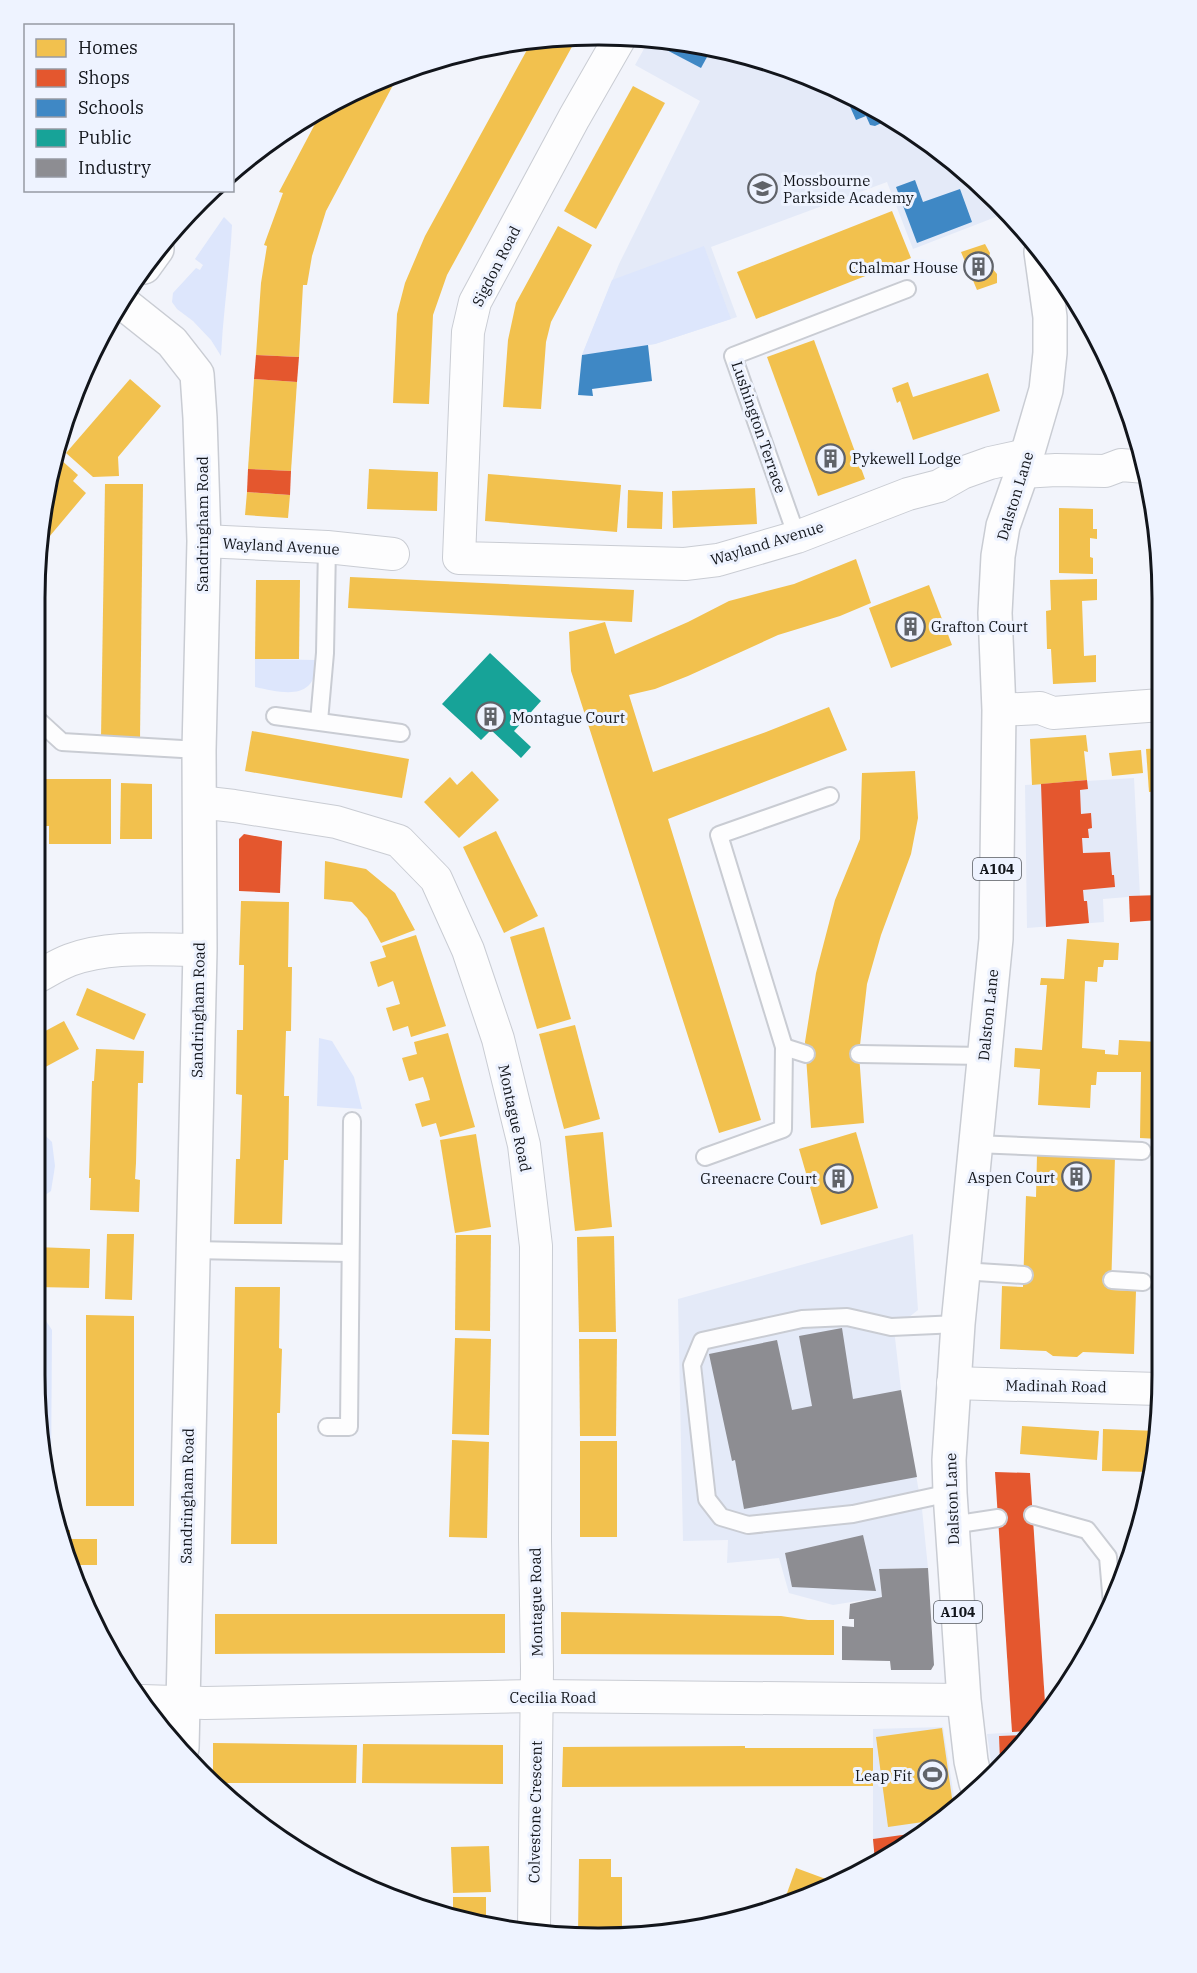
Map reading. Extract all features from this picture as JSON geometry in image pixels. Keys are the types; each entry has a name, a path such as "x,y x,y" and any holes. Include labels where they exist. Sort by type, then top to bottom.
{"main road":[{"name":"Dalston Lane","path":"977,1778 964,1700 950,1493 949,1460 953,1383 962,1271 996,939 999,710 995,613 998,556 1003,526 1046,390 1050,353 1050,317 1057,291"},
{"name":"Sandringham Road","path":"128,307 172,342 197,374 200,418 204,541 199,750 200,950 182,1739"}],"street":[{"name":"Sigdon Road","path":"459,558 468,332 475,302 616,45"},
{"name":"Wayland Avenue","path":"459,558 685,564 718,560 797,537 908,494 939,486 962,473 990,463 1024,464 1056,470 1105,471 1121,465 1135,466"},
{"name":"Wayland Avenue","path":"204,541 327,547 393,554"},
{"path":"999,710 1040,708 1053,713 1152,706"},
{"name":"Montague Road","path":"199,802 336,822 399,841 436,879 468,950 498,1039 524,1145 536,1246 536,1696"},
{"path":"45,973 69,961 117,950 200,950"},
{"name":"Madinah Road","path":"953,1383 1152,1389"},
{"name":"Cecilia Road","path":"152,1701 536,1696 964,1700"},
{"name":"Colvestone Crescent","path":"534,1924 536,1696"}],"lane":[{"name":"Lushington Terrace","path":"797,537 733,356 907,289"},
{"path":"319,721 325,653 327,547"},
{"path":"275,716 401,733"},
{"path":"45,726 62,742 199,750"},
{"path":"705,1157 783,1129 784,1047 719,835 830,796"},
{"path":"784,1047 806,1054"},
{"path":"859,1054 984,1056"},
{"path":"327,1427 349,1427 352,1121"},
{"path":"975,1144 1142,1151"},
{"path":"192,1250 350,1253"},
{"path":"962,1271 1024,1275"},
{"path":"1112,1280 1143,1282"},
{"path":"950,1493 853,1514 759,1524 748,1525 721,1517 707,1499 692,1365 702,1341 802,1319 847,1317 891,1328 957,1324"},
{"path":"1033,1515 1087,1530 1108,1557 1110,1585"},
{"path":"952,1525 998,1518"}],"shaded area":[{"name":"Mossbourne Parkside Academy","path":"645,47 671,50 742,64 810,87 875,119 906,138 963,182 998,216 913,249 887,182 711,247 737,317 655,344 582,355 619,264 700,101 635,65"},
{"path":"224,217 232,225 221,356 211,340 172,302 173,293 196,268 200,270 203,265 195,259"},
{"path":"704,246 731,319 655,344 582,355 612,280"},
{"path":"255,659 316,660 315,673 311,683 305,689 296,692 255,687"},
{"path":"1134,778 1140,896 1103,899 1104,922 1027,928 1025,785"},
{"path":"319,1038 332,1041 354,1077 362,1109 317,1106"},
{"path":"45,1135 52,1142 55,1166 51,1191 45,1195"},
{"path":"913,1234 918,1310 894,1329 901,1390 922,1509 928,1568 879,1569 882,1597 833,1605 789,1593 779,1558 727,1563 728,1540 683,1541 678,1299"},
{"path":"45,1321 52,1330 51,1454 46,1411"},
{"path":"943,1727 954,1798 906,1835 874,1854 873,1839 873,1729"},
{"path":"1021,1732 991,1764 987,1734"}],"building: Homes":[{"path":"573,46 447,275 433,315 429,404 393,403 397,314 405,283 425,236 527,50"},
{"path":"393,85 326,211 312,256 307,285 303,285 299,357 256,355 261,283 267,246 264,245 283,193 279,192 316,123"},
{"path":"633,86 665,103 596,229 564,211"},
{"path":"892,211 911,258 756,319 737,272"},
{"path":"558,226 592,245 551,322 546,342 541,409 503,407 508,340 516,303"},
{"name":"Chalmar House","path":"985,244 990,253 988,261 997,274 997,283 977,290 961,252"},
{"path":"814,340 865,479 818,496 767,357"},
{"path":"988,373 1000,411 913,440 900,401 897,403 892,388 908,382 913,397"},
{"path":"130,379 161,406 118,457 119,476 93,477 66,453"},
{"path":"254,379 297,382 291,471 248,469"},
{"path":"63,461 78,475 73,481 86,493 49,537"},
{"path":"369,469 438,472 437,511 367,509"},
{"path":"488,474 621,485 617,532 485,521"},
{"path":"105,484 143,484 140,739 101,738"},
{"path":"755,488 757,524 673,528 672,491"},
{"path":"628,490 663,492 662,529 627,528"},
{"path":"247,492 290,495 288,518 245,515"},
{"path":"1059,508 1093,509 1093,529 1097,529 1097,539 1090,538 1093,574 1059,573"},
{"path":"856,559 871,603 840,616 778,635 655,689 629,695 653,772 829,707 847,750 668,819 761,1120 719,1133 571,671 569,632 605,622 615,654 729,601 794,584"},
{"path":"350,577 634,590 632,622 348,608"},
{"path":"1097,579 1097,600 1082,601 1084,656 1096,655 1096,682 1053,684 1051,649 1047,649 1046,611 1051,610 1050,580"},
{"path":"256,580 300,580 299,659 255,659"},
{"name":"Grafton Court","path":"929,585 952,645 891,668 869,608"},
{"path":"252,731 409,759 402,798 245,771"},
{"path":"1086,735 1088,752 1084,751 1087,780 1032,785 1030,739"},
{"path":"1146,749 1152,749 1152,792 1149,792"},
{"path":"1141,750 1143,773 1112,776 1109,753"},
{"path":"472,771 499,800 459,838 424,802 450,777 457,785"},
{"path":"915,771 918,818 911,854 881,935 867,984 859,1054 864,1123 811,1128 805,1042 816,973 835,900 860,839 862,773"},
{"path":"45,779 111,779 111,844 49,844 49,826 45,826"},
{"path":"121,783 152,784 152,839 120,839"},
{"path":"496,831 538,916 504,933 463,847"},
{"path":"325,861 366,869 395,893 415,930 381,943 367,918 352,902 324,899"},
{"path":"241,901 289,902 288,967 292,967 291,1031 286,1031 284,1096 289,1096 288,1160 284,1160 282,1224 234,1224 236,1159 240,1159 242,1095 236,1094 237,1030 243,1030 244,965 239,965"},
{"path":"544,927 571,1019 537,1029 510,937"},
{"path":"416,935 446,1026 411,1037 408,1026 393,1031 386,1008 400,1004 393,981 378,987 370,962 386,957 382,946"},
{"path":"1067,939 1119,943 1118,960 1104,960 1103,967 1098,967 1097,982 1085,981 1082,1048 1105,1050 1105,1054 1118,1055 1119,1040 1152,1042 1152,1139 1140,1138 1141,1072 1097,1072 1096,1085 1091,1085 1090,1108 1038,1105 1040,1069 1014,1067 1015,1048 1042,1050 1047,985 1040,985 1041,978 1064,979"},
{"path":"87,988 146,1014 134,1040 76,1015"},
{"path":"64,1021 79,1049 45,1067 45,1031"},
{"path":"575,1025 600,1119 564,1129 539,1034"},
{"path":"448,1033 475,1127 440,1137 436,1123 422,1127 415,1104 430,1100 427,1089 423,1077 409,1081 402,1058 417,1054 414,1042"},
{"path":"96,1049 144,1051 143,1083 138,1083 135,1179 140,1180 139,1212 90,1210 92,1081 94,1081"},
{"path":"603,1132 612,1227 575,1231 565,1136"},
{"name":"Greenacre Court","path":"856,1132 878,1208 821,1225 799,1149"},
{"path":"476,1134 491,1227 455,1233 440,1140"},
{"path":"1037,1155 1115,1157 1111,1290 1136,1291 1134,1354 1083,1352 1077,1357 1053,1356 1046,1351 1000,1349 1002,1286 1023,1287 1026,1196 1036,1197"},
{"path":"107,1234 134,1234 132,1300 105,1299"},
{"path":"456,1235 491,1235 490,1331 455,1330"},
{"path":"614,1236 616,1332 579,1332 577,1237"},
{"path":"45,1247 90,1249 89,1288 45,1287"},
{"path":"235,1287 280,1287 279,1348 282,1349 280,1413 277,1413 277,1544 231,1544"},
{"path":"86,1315 134,1316 134,1506 86,1506"},
{"path":"455,1338 491,1339 489,1435 452,1434"},
{"path":"579,1339 617,1339 616,1436 580,1436"},
{"path":"1022,1426 1099,1431 1097,1460 1020,1454"},
{"path":"1103,1429 1149,1431 1143,1472 1102,1471"},
{"path":"452,1440 489,1442 487,1538 449,1537"},
{"path":"580,1441 617,1441 617,1537 580,1537"},
{"path":"70,1539 97,1539 97,1565 79,1565"},
{"path":"561,1612 781,1616 808,1620 834,1620 834,1655 561,1654"},
{"path":"215,1614 505,1614 505,1653 215,1654"},
{"path":"942,1728 952,1800 924,1822 888,1827 876,1737"},
{"path":"213,1743 357,1745 356,1783 225,1783 213,1772"},
{"path":"363,1744 503,1745 503,1784 362,1783"},
{"path":"745,1746 745,1748 873,1748 873,1786 562,1787 563,1747"},
{"path":"489,1846 491,1892 453,1893 451,1847"},
{"path":"579,1859 611,1859 611,1877 622,1877 622,1927 578,1927"},
{"path":"796,1868 826,1879 810,1886 786,1895"},
{"path":"453,1897 486,1897 486,1916 453,1908"}],"building: Shops":[{"path":"256,355 299,357 297,382 254,379"},
{"path":"248,469 291,471 290,495 247,492"},
{"path":"1087,780 1088,789 1080,790 1081,814 1091,813 1092,828 1088,829 1089,838 1082,838 1083,853 1110,852 1115,887 1083,890 1084,901 1087,901 1089,923 1046,927 1041,784"},
{"path":"244,834 282,841 280,893 239,891 239,839"},
{"path":"1152,895 1152,921 1130,922 1129,896"},
{"path":"995,1472 1030,1473 1045,1701 1021,1732 1012,1732"},
{"path":"1018,1735 1000,1755 999,1736"},
{"path":"907,1834 874,1854 873,1839"}],"building: Schools":[{"path":"665,49 707,56 701,68"},
{"path":"849,105 881,123 875,126 870,125 866,116 856,120"},
{"path":"915,180 923,202 960,189 972,222 917,243 896,187"},
{"path":"648,345 652,381 592,389 593,396 578,395 582,355"}],"building: Public":[{"name":"Montague Court","path":"490,653 541,701 514,731 531,747 521,758 491,730 481,740 442,704"}],"building: Industry":[{"path":"842,1328 853,1399 901,1390 917,1477 744,1509 735,1460 732,1461 709,1354 777,1340 792,1410 812,1406 799,1336"},
{"path":"863,1535 876,1591 792,1587 785,1553"},
{"path":"928,1568 934,1665 931,1670 891,1670 890,1661 842,1660 842,1626 854,1627 854,1619 849,1619 850,1604 882,1597 879,1569"}],"place":[{"name":"Mossbourne Parkside Academy","path":"762,189"},
{"name":"Chalmar House","path":"979,267"},
{"name":"Pykewell Lodge","path":"831,458"},
{"name":"Grafton Court","path":"910,626"},
{"name":"Montague Court","path":"491,717"},
{"name":"Aspen Court","path":"1076,1177"},
{"name":"Greenacre Court","path":"838,1178"},
{"name":"Leap Fit","path":"933,1775"}]}
